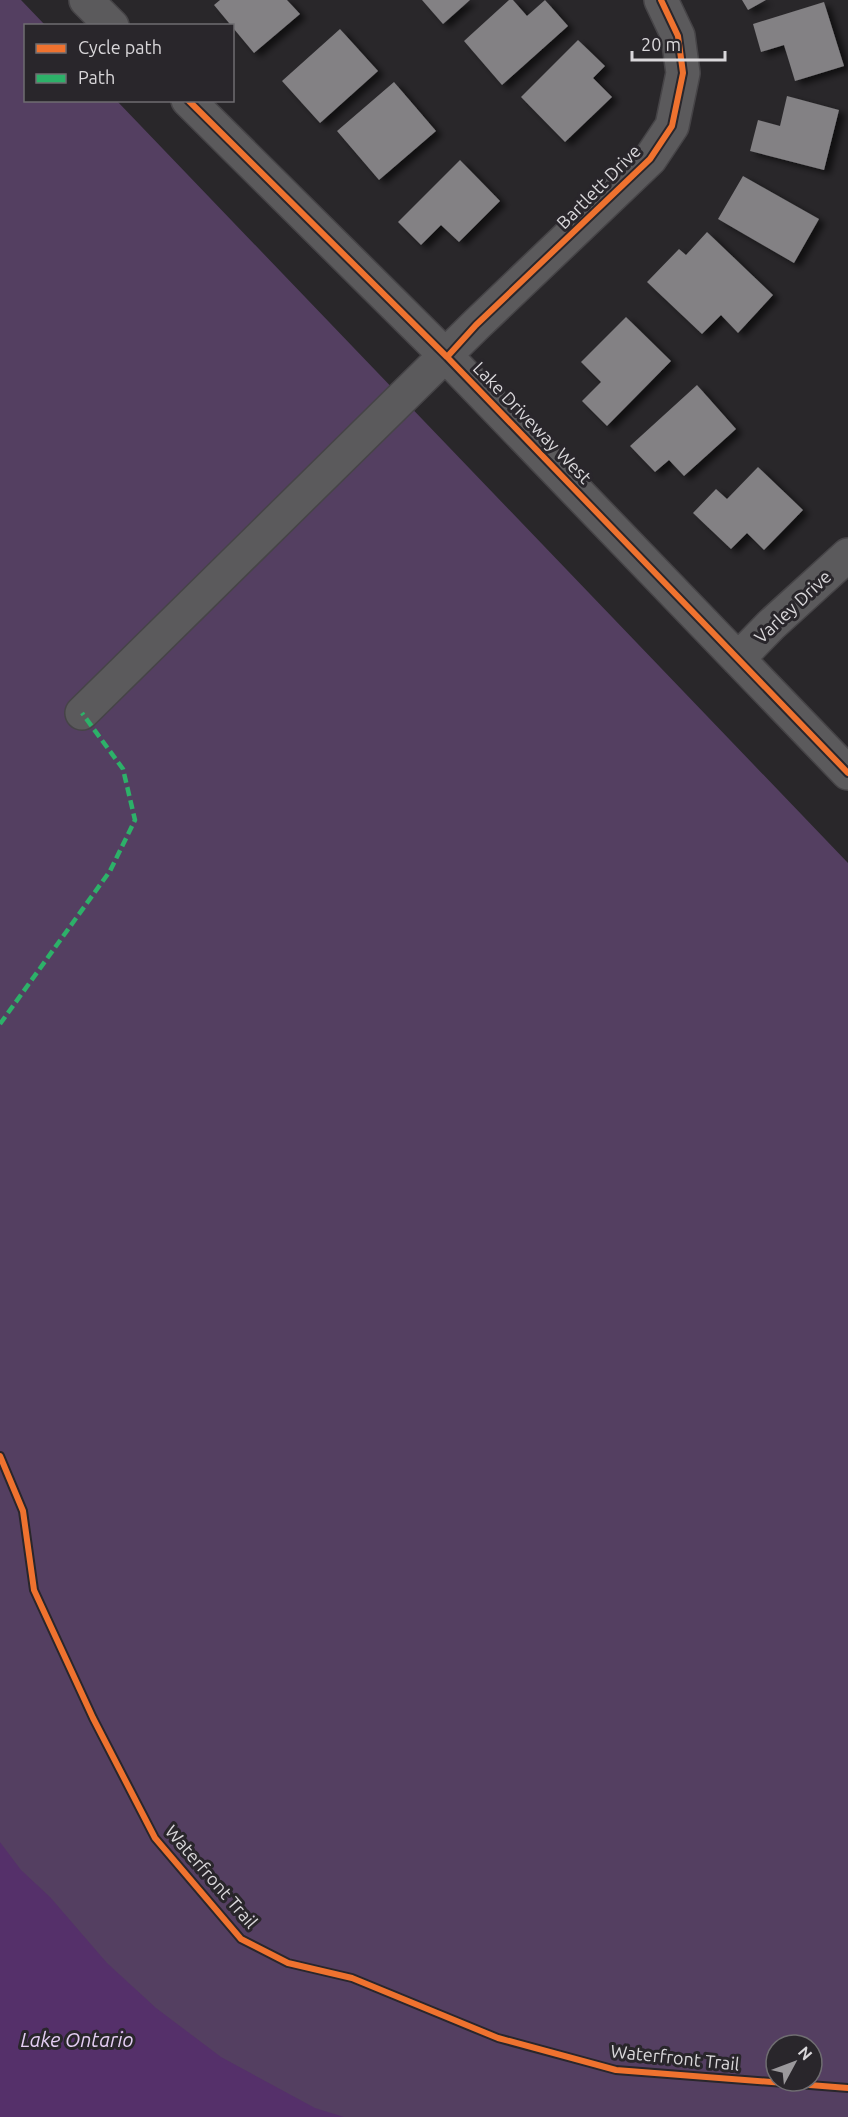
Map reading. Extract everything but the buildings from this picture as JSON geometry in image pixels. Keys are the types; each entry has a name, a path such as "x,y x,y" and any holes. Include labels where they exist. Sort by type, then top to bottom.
{"street":[{"path":"86,0 110,24"},
{"name":"Bartlett Drive","path":"82,713 447,357 476,325 650,159 672,126 683,73 678,36 661,0"},
{"name":"Lake Driveway West","path":"190,102 447,357 848,773"},
{"name":"Varley Drive","path":"738,659 771,625 848,555"}],"shaded area":[{"path":"0,0 21,0 44,24 24,24 24,102 118,102 848,863 848,2117 280,2117 0,1875"}],"water":[{"name":"Lake Ontario","path":"0,1842 21,1870 50,1897 107,1963 156,2008 221,2057 315,2108 344,2117 0,2117"}],"marked path":[{"path":"0,1024 110,871 135,820 123,769 82,713"}],"cycle path":[{"path":"447,357 476,325 650,159 672,126 683,73 678,36 661,0"},
{"path":"190,102 447,357 848,773"},
{"name":"Waterfront Trail","path":"0,1456 23,1511 34,1590 93,1718 155,1838 241,1939 288,1963 352,1978 498,2038 616,2070 848,2088"}]}
